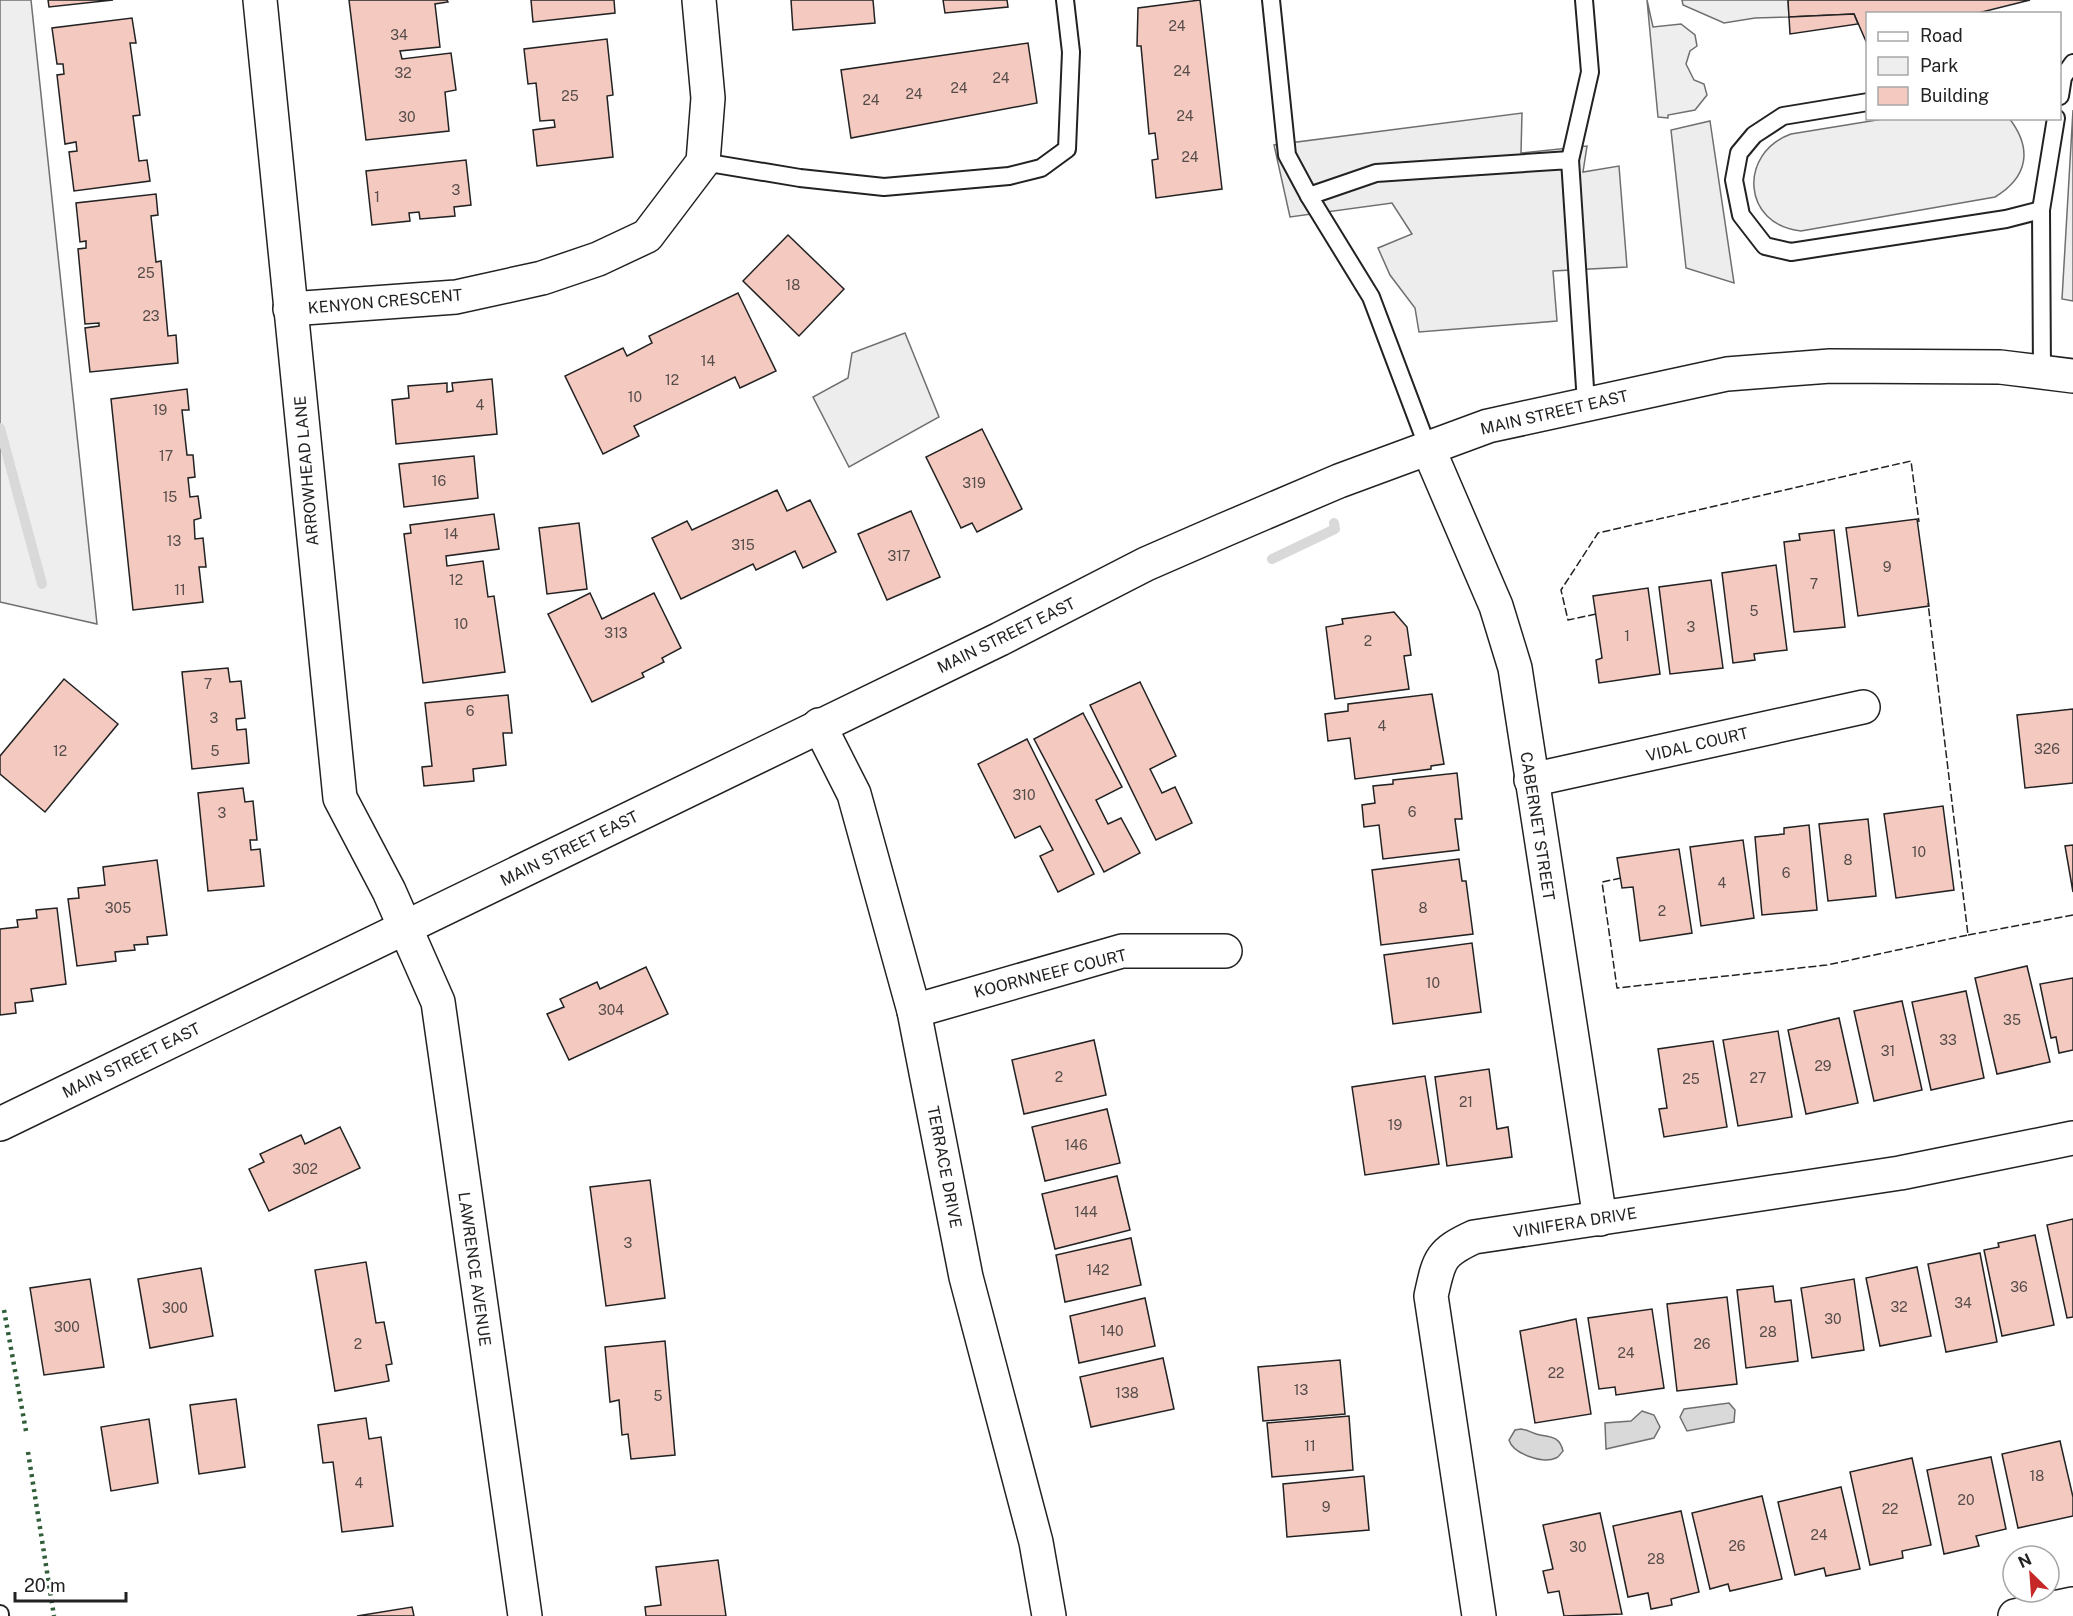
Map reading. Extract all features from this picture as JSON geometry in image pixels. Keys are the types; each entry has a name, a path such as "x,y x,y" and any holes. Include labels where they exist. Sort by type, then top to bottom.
{"street":[{"name":"ARROWHEAD LANE","path":"260,0 340,798 389,891 405,928"},
{"path":"699,0 708,98 703,162"},
{"name":"KENYON CRESCENT","path":"290,309 456,297 542,278 598,259 647,236 703,162"},
{"name":"MAIN STREET EAST","path":"0,1124 1000,639 1146,564 1340,481 1488,426 1586,402 1727,374 1830,366 2000,367 2058,374"},
{"name":"CABERNET STREET","path":"1428,448 1496,606 1515,668 1600,1219"},
{"name":"VIDAL COURT","path":"1531,780 1863,707"},
{"name":"TERRACE DRIVE","path":"819,725 854,794 914,1011 966,1277 1036,1542 1049,1616"},
{"name":"LAWRENCE AVENUE","path":"405,928 438,1002 525,1616"},
{"name":"KOORNNEEF COURT","path":"914,1011 1122,951 1225,951"},
{"name":"VINIFERA DRIVE","path":"1479,1616 1431,1296 1440,1259 1457,1244 1474,1237 1900,1173 2073,1138"},
{"path":"2015,1616 2073,1604"}],"lane":[{"path":"703,162 800,178 884,187 1009,176 1041,168 1067,149 1071,52 1065,0"},
{"path":"1271,0 1287,155 1309,196 1371,297 1428,448"},
{"path":"1584,0 1590,72 1570,160 1586,402"},
{"path":"2061,77 2073,63"},
{"path":"1866,102 1783,117 1754,135 1739,153 1734,180 1741,215 1765,246 1791,252 2006,219 2041,210"},
{"path":"2056,120 2041,210 2058,374"},
{"path":"1309,196 1376,173 1570,160"}],"green space":[{"path":"0,0 31,0 97,624 0,602"},
{"path":"1647,0 1653,27 1681,24 1695,35 1697,46 1690,51 1686,64 1694,80 1704,84 1707,95 1695,110 1668,115 1668,118 1658,117"},
{"path":"1682,0 1788,0 1789,17 1755,18 1724,23 1683,5"},
{"path":"2073,110 2073,301 2062,299"},
{"path":"1877,120 2010,120 2022,141 2023,162 2014,181 1995,197 1801,231 1781,226 1767,216 1758,203 1754,187 1755,171 1762,156 1774,143 1791,134"}],"shaded area":[{"path":"1522,113 1521,153 1587,146 1583,172 1619,166 1627,267 1553,271 1557,321 1419,332 1415,308 1390,275 1378,248 1412,234 1392,203 1290,217 1274,145"},
{"path":"1710,121 1734,283 1686,268 1671,130"},
{"path":"905,333 939,417 849,467 813,397 848,378 852,353"},
{"path":"1729,1403 1735,1410 1734,1422 1687,1431 1680,1417 1684,1409"},
{"path":"1642,1411 1654,1415 1660,1427 1654,1438 1606,1449 1605,1423 1631,1421"},
{"path":"1521,1429 1555,1438 1563,1451 1557,1457 1544,1460 1516,1450 1509,1440 1515,1430"}],"building":[{"path":"48,0 113,0 49,7"},
{"path":"349,0 447,0 448,2 435,4 440,47 400,51 402,59 451,53 456,90 445,92 449,131 366,140"},
{"path":"531,0 614,0 615,13 533,22"},
{"path":"791,0 873,0 875,23 793,30"},
{"path":"943,0 1007,0 1008,7 945,13"},
{"path":"1200,0 1222,189 1156,198 1152,160 1158,159 1155,133 1149,134 1141,46 1137,46 1138,8"},
{"path":"1788,0 2030,0 1982,12 1866,12 1866,41 1854,14 1789,17"},
{"path":"1854,14 1858,24 1790,34 1789,17"},
{"path":"132,18 136,43 130,43 140,115 133,116 139,161 147,160 150,181 74,191 69,152 77,151 76,142 65,144 57,75 64,74 63,64 57,64 52,28"},
{"path":"607,39 613,95 607,96 613,157 537,166 533,130 555,127 554,120 540,121 536,83 528,84 524,49"},
{"path":"1028,43 1037,103 851,138 841,70"},
{"path":"466,160 471,205 454,207 455,216 420,219 419,212 409,213 410,221 372,225 366,171"},
{"path":"156,194 158,215 151,216 156,262 161,261 168,336 176,335 178,363 90,372 85,328 99,326 99,323 85,324 78,249 86,248 86,241 80,242 76,203"},
{"path":"788,235 844,289 799,336 743,281"},
{"path":"738,293 776,371 740,388 735,377 634,426 639,436 603,454 565,376 623,348 627,356 652,343 649,336"},
{"path":"492,379 497,434 396,444 392,400 409,398 408,386 447,383 447,392 453,391 452,383"},
{"path":"187,389 189,410 182,410 187,455 193,455 195,477 188,478 190,497 198,496 201,518 194,520 195,539 203,538 206,567 199,567 203,602 133,610 111,399"},
{"path":"982,429 1022,509 977,532 972,523 961,528 926,457"},
{"path":"474,456 478,498 404,507 399,464"},
{"path":"777,490 787,511 810,500 836,552 803,568 795,551 756,570 753,564 681,599 652,538 687,521 692,530"},
{"path":"911,511 940,577 887,600 858,534"},
{"path":"494,514 499,549 446,556 447,566 483,561 488,597 494,596 505,672 423,683 404,534 411,533 410,525"},
{"path":"1917,519 1929,606 1858,616 1846,528"},
{"path":"579,523 587,589 547,594 539,528"},
{"path":"1834,530 1845,627 1794,632 1784,542 1800,540 1799,534"},
{"path":"1776,565 1787,650 1754,654 1755,660 1733,663 1722,573"},
{"path":"1711,580 1723,668 1670,674 1659,587"},
{"path":"1648,588 1660,674 1599,683 1596,660 1602,658 1593,596"},
{"path":"590,593 602,619 654,593 681,648 662,658 664,662 642,673 644,677 592,702 548,614"},
{"path":"1394,612 1407,627 1411,655 1404,656 1409,689 1335,699 1326,627 1343,624 1342,619"},
{"path":"228,668 230,682 241,681 245,718 236,719 237,730 246,729 249,763 192,769 182,672"},
{"path":"64,679 118,724 45,812 0,774 0,756"},
{"path":"1140,682 1176,756 1150,769 1162,793 1175,787 1192,823 1156,840 1090,705"},
{"path":"1432,694 1444,764 1431,766 1431,769 1355,779 1350,738 1328,741 1325,714 1348,711 1348,704"},
{"path":"508,695 512,733 503,733 506,765 473,769 474,781 424,786 422,767 432,766 425,703"},
{"path":"2073,709 2073,783 2025,788 2017,715"},
{"path":"1083,713 1122,787 1096,800 1108,824 1121,818 1140,853 1104,872 1034,739"},
{"path":"1027,739 1094,874 1058,892 1040,856 1053,850 1040,826 1015,838 978,764"},
{"path":"1457,773 1462,819 1455,819 1459,850 1383,859 1379,825 1364,827 1362,805 1375,803 1373,786 1393,784 1393,780"},
{"path":"243,788 245,802 253,801 257,840 250,840 251,850 260,849 264,886 208,891 198,793"},
{"path":"1943,806 1954,890 1896,898 1884,814"},
{"path":"1868,819 1876,896 1828,901 1819,824"},
{"path":"1809,825 1817,910 1762,915 1755,837 1784,834 1784,828"},
{"path":"1743,840 1754,918 1701,926 1690,847"},
{"path":"2073,845 2073,892 2065,846"},
{"path":"1679,849 1692,933 1640,941 1633,887 1622,888 1617,858"},
{"path":"1459,859 1462,881 1466,881 1473,934 1381,945 1372,870"},
{"path":"157,860 167,935 147,937 148,944 134,945 135,950 115,952 116,961 77,966 68,899 79,898 78,888 105,885 103,867"},
{"path":"57,908 66,984 31,989 33,1001 15,1003 16,1013 0,1015 0,929 18,927 17,920 37,918 36,910"},
{"path":"1472,943 1481,1012 1393,1024 1384,955"},
{"path":"2027,966 2050,1062 1997,1074 1975,978"},
{"path":"646,967 668,1014 569,1060 547,1014 564,1007 560,999 597,982 600,989"},
{"path":"2073,978 2073,1050 2059,1053 2056,1037 2051,1038 2040,984"},
{"path":"1966,991 1984,1078 1931,1090 1912,1002"},
{"path":"1902,1001 1922,1090 1874,1101 1854,1011"},
{"path":"1839,1018 1858,1103 1806,1114 1788,1030"},
{"path":"1778,1031 1792,1117 1738,1126 1723,1040"},
{"path":"1094,1040 1106,1095 1024,1114 1012,1060"},
{"path":"1713,1041 1727,1127 1664,1137 1659,1109 1667,1108 1658,1049"},
{"path":"1489,1069 1497,1129 1508,1127 1512,1157 1447,1166 1435,1077"},
{"path":"1425,1076 1439,1164 1365,1175 1352,1087"},
{"path":"1107,1109 1120,1163 1045,1181 1032,1127"},
{"path":"340,1127 360,1168 269,1211 249,1169 264,1162 260,1154 301,1135 305,1144"},
{"path":"1117,1176 1130,1230 1055,1249 1042,1194"},
{"path":"650,1180 665,1298 606,1306 590,1187"},
{"path":"2073,1219 2073,1317 2067,1318 2047,1225"},
{"path":"2035,1235 2054,1325 2002,1336 1984,1250 1999,1247 1998,1243"},
{"path":"1131,1238 1141,1285 1065,1302 1056,1255"},
{"path":"1980,1253 1997,1342 1946,1352 1928,1264"},
{"path":"366,1262 376,1323 384,1322 392,1364 386,1365 389,1381 335,1391 315,1270"},
{"path":"1917,1267 1931,1336 1880,1346 1866,1278"},
{"path":"201,1268 213,1336 150,1348 138,1279"},
{"path":"90,1279 104,1367 44,1375 30,1288"},
{"path":"1854,1279 1864,1350 1812,1358 1801,1288"},
{"path":"1773,1286 1775,1302 1791,1300 1798,1361 1746,1368 1737,1290"},
{"path":"1727,1297 1737,1384 1677,1391 1667,1304"},
{"path":"1145,1298 1155,1346 1079,1363 1070,1316"},
{"path":"1652,1309 1664,1388 1616,1395 1615,1387 1599,1389 1588,1318"},
{"path":"1576,1319 1591,1414 1535,1423 1520,1331"},
{"path":"665,1341 675,1455 631,1459 628,1434 622,1435 619,1400 610,1402 605,1347"},
{"path":"1163,1358 1174,1409 1091,1427 1080,1377"},
{"path":"1340,1360 1345,1414 1263,1421 1258,1367"},
{"path":"236,1399 245,1467 199,1474 190,1405"},
{"path":"1349,1416 1353,1470 1272,1477 1267,1423"},
{"path":"366,1418 369,1439 381,1437 393,1526 342,1532 333,1462 323,1463 318,1425"},
{"path":"149,1419 158,1483 111,1491 101,1427"},
{"path":"2060,1441 2073,1497 2073,1516 2018,1528 2002,1454"},
{"path":"1991,1457 2006,1529 1976,1536 1979,1546 1944,1554 1927,1470"},
{"path":"1912,1458 1931,1545 1902,1551 1903,1558 1870,1565 1850,1472"},
{"path":"1364,1476 1369,1530 1287,1537 1283,1484"},
{"path":"1841,1487 1860,1569 1826,1576 1824,1568 1795,1575 1778,1502"},
{"path":"1762,1496 1782,1579 1730,1591 1728,1584 1710,1589 1692,1513"},
{"path":"1681,1511 1699,1592 1671,1599 1672,1605 1651,1609 1648,1593 1628,1597 1613,1526"},
{"path":"1600,1513 1622,1614 1564,1616 1559,1591 1548,1593 1543,1571 1553,1569 1543,1525"},
{"path":"718,1560 726,1616 646,1616 645,1607 661,1605 656,1567"},
{"path":"412,1607 414,1616 357,1616"}],"waterway":[{"path":"0,428 42,584"},
{"path":"1272,559 1335,529 1334,523"}],"hedge":[{"path":"4,1310 26,1431"},
{"path":"28,1452 54,1616"}],"fence":[{"path":"1596,614 1568,620 1561,590 1598,533 1911,461 1919,522"},
{"path":"1621,878 1602,882 1617,988 1827,965 1968,935 1928,603"},
{"path":"1968,935 2073,915"}]}
